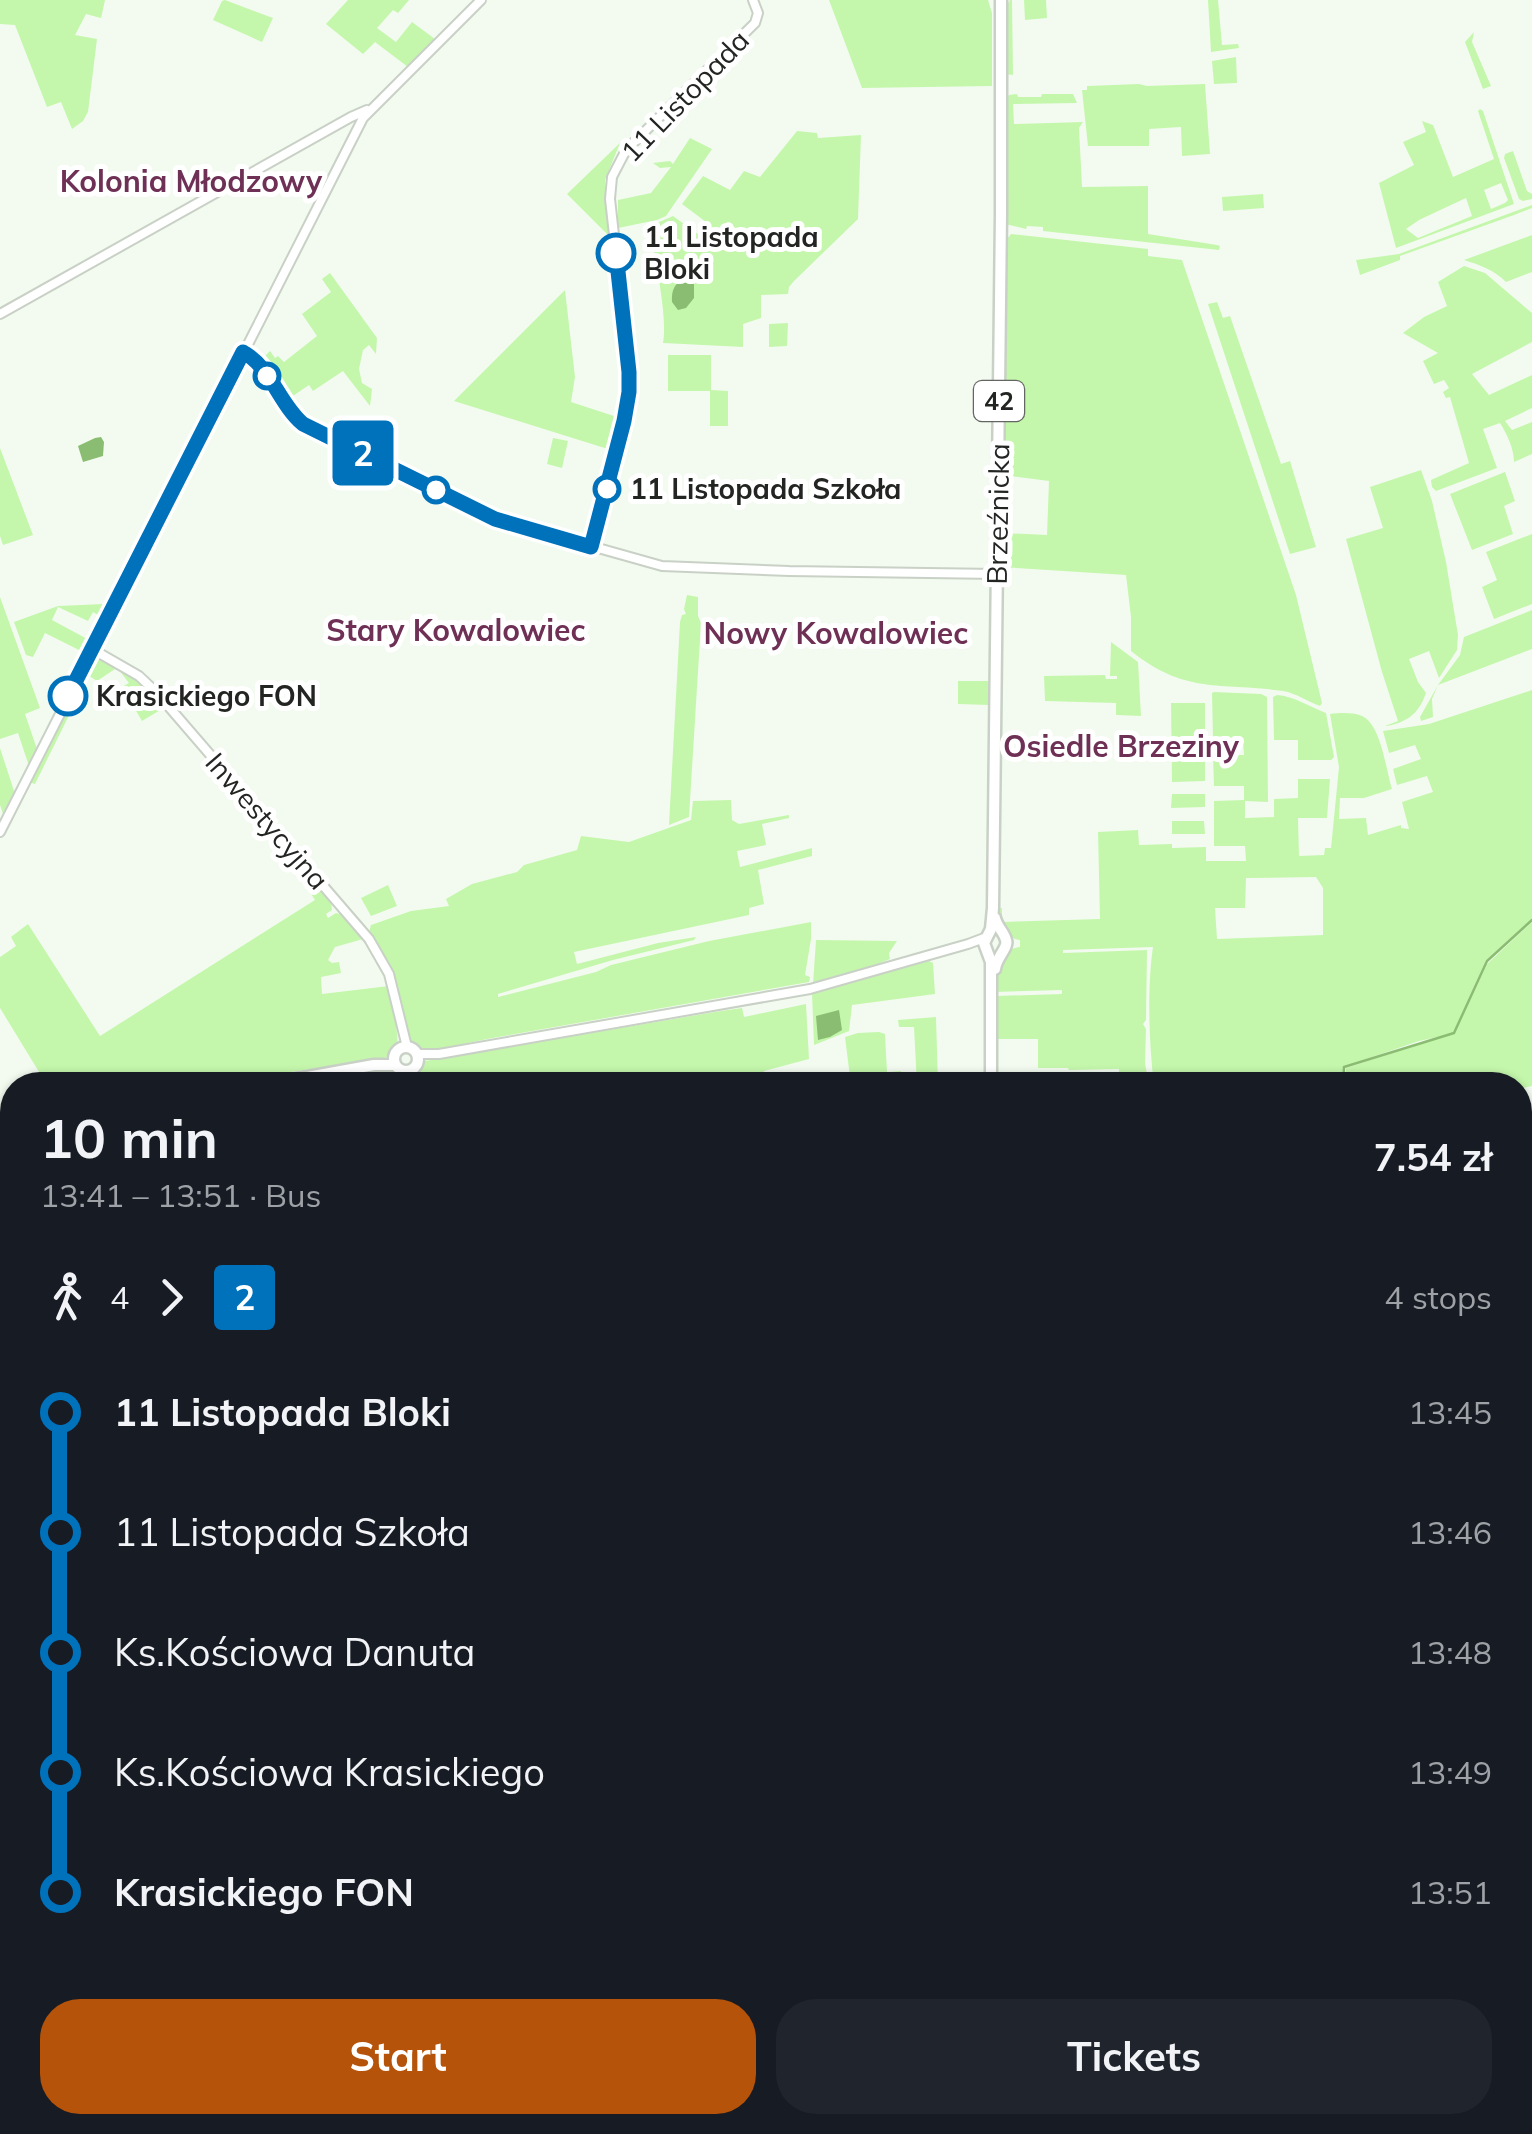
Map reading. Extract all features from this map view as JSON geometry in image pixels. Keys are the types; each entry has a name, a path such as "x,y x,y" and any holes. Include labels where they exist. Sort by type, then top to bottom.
{"main road":[{"name":"Brzeźnicka","path":"986,935 992,926 1001,0"},
{"name":"Brzeźnicka","path":"992,908 1002,933"},
{"path":"986,935 1002,933"},
{"name":"42","path":"992,952 1007,943 1002,933"},
{"name":"42","path":"986,935 984,943 996,959 991,1072"},
{"path":"335,1072 406,1064"}],"street":[{"path":"0,832 360,125 370,109 481,0"},
{"name":"11 Listopada","path":"591,547 629,392 610,200 612,177 626,150 755,23 758,10 753,0"},
{"path":"0,314 370,109"},
{"path":"346,121 360,125"},
{"path":"243,352 254,358 303,424 495,519 677,568 997,574"},
{"name":"Inwestycyjna","path":"92,649 126,667 157,693 369,938 388,974 406,1064"},
{"path":"406,1064 439,1054 810,988 980,941 986,935"},
{"path":"952,948 977,947 992,952"}],"shaded area":[{"path":"0,0 105,0 101,18 86,14 75,35 97,39 88,112 72,129 61,102 47,107 15,25 0,24"},
{"path":"225,0 273,18 262,42 213,20"},
{"path":"348,0 409,0 398,13 393,10 377,28 396,42 412,22 435,39 408,67 375,42 363,54 326,24"},
{"path":"829,0 988,0 992,13 992,86 862,88"},
{"path":"1010,0 1013,75 1004,74 1005,9"},
{"path":"1024,0 1046,0 1047,18 1025,20"},
{"path":"1208,0 1218,0 1222,45 1238,44 1239,48 1211,52"},
{"path":"1474,32 1472,42 1491,86 1483,89 1465,42"},
{"path":"1236,57 1237,83 1214,84 1212,61"},
{"path":"1205,84 1210,154 1182,156 1181,127 1149,129 1149,146 1088,146 1082,90 1087,90 1087,86"},
{"path":"1017,94 1073,94 1077,103 1013,104 1014,124 1083,122 1079,128 1082,187 1148,186 1148,234 1217,245 1219,250 1005,224 1006,100"},
{"path":"1478,111 1483,111 1514,204 1396,248 1379,183 1414,165 1403,142 1426,132 1422,121 1433,125 1453,177 1494,159","holes":["1501,183 1508,200 1491,209 1484,190","1466,198 1472,216 1418,238 1406,229"]},
{"path":"797,131 817,133 818,138 861,135 858,219 794,281 788,294 761,295 761,318 743,324 743,347 663,343 662,302 650,226 673,216 698,234 706,222 682,204 703,176 730,190 744,171 760,177"},
{"path":"690,138 712,149 666,216 618,228 618,200 651,193 671,167 660,168 653,163 673,164"},
{"path":"620,143 605,180 611,238 567,194"},
{"path":"1513,151 1532,199 1519,199 1504,158"},
{"path":"1263,194 1264,208 1223,211 1222,197"},
{"path":"1532,205 1360,275 1356,260 1399,254"},
{"path":"1011,234 1148,249 1148,256 1182,260 1296,595 1320,706 1283,691 1187,681 1151,665 1131,651 1126,575 1002,567 1002,533 1047,535 1049,481 1003,475 1007,239"},
{"path":"1532,235 1532,272 1506,282 1487,268 1464,260"},
{"path":"1464,266 1485,273 1532,313 1532,342 1472,374 1489,395 1532,375 1532,408 1505,421 1512,430 1532,422 1532,454 1514,462 1500,423 1483,429 1497,468 1436,491 1431,480 1469,463 1450,397 1446,398 1443,392 1449,388 1444,380 1434,384 1423,361 1438,353 1403,333 1447,306 1438,282"},
{"path":"330,273 377,338 376,354 369,345 363,350 359,369 362,383 372,389 370,406 343,371 313,391 309,385 290,398 262,359 270,351 284,362 317,336 302,314 331,292 322,279"},
{"path":"687,279 694,284 694,298 686,308 678,310 672,302 673,290"},
{"path":"565,290 575,377 571,402 620,418 611,450 454,401"},
{"path":"1217,302 1223,318 1230,316 1281,464 1290,461 1316,547 1290,554 1208,304"},
{"path":"788,323 787,346 769,347 769,324"},
{"path":"668,355 711,355 711,390 728,391 728,426 710,426 710,391 668,391"},
{"path":"101,437 103,456 83,462 78,446"},
{"path":"553,438 568,441 562,468 547,464"},
{"path":"0,448 33,535 3,545 0,536"},
{"path":"1421,470 1446,562 1457,650 1439,678 1429,651 1409,659 1426,693 1412,716 1385,726 1398,721 1346,539 1383,528 1370,487"},
{"path":"1505,472 1515,501 1504,506 1513,534 1472,550 1450,494"},
{"path":"1532,534 1532,604 1494,619 1482,587 1497,580 1486,552"},
{"path":"687,595 698,597 701,623 689,817 669,825 680,622 686,614"},
{"path":"0,597 40,708 25,714 37,749 29,766 18,733 0,739"},
{"path":"110,605 103,618 93,612 88,621 58,607 52,620 91,641 85,653 45,633 33,657 26,655 14,622 58,606"},
{"path":"1532,610 1532,649 1438,685 1460,655 1464,637"},
{"path":"1111,642 1138,662 1141,716 1116,715 1116,703 1045,701 1044,676 1105,675 1106,679 1117,679 1110,676"},
{"path":"94,658 114,665 144,686 162,709 142,721 122,687 129,683 119,670 97,681 86,674"},
{"path":"958,681 988,681 989,705 958,704"},
{"path":"85,683 35,784 29,782 79,685"},
{"path":"1438,685 1432,699 1433,717 1421,721 1420,717"},
{"path":"1532,690 1532,919 1486,960 1453,1033 1487,964 1532,922 1532,1072 1346,1072 1346,1068 1452,1034 1343,1067 1343,1072 1153,1072 1149,1016 1153,947 1063,950 1147,950 1143,1024 1147,1072 1038,1068 1038,1039 996,1039 996,996 1062,994 1062,990 995,992 1002,957 1020,947 1020,940 1003,929 997,909 1002,908 1002,922 1100,919 1098,832 1138,830 1139,845 1206,847 1206,861 1246,861 1245,846 1214,846 1214,801 1244,800 1244,786 1214,786 1213,755 1244,755 1243,740 1213,740 1212,693 1267,697 1268,802 1245,801 1245,818 1274,817 1274,799 1298,798 1298,779 1330,779 1327,818 1298,818 1299,856 1324,855 1325,848 1331,848 1339,767 1330,714 1362,716 1374,728 1392,789 1364,798 1340,798 1339,819 1366,818 1368,835 1401,825 1409,829 1402,802 1433,792 1427,776 1397,785 1393,769 1421,759 1415,745 1389,753 1383,731 1429,724","holes":["1316,877 1323,888 1323,935 1217,939 1215,908 1245,908 1246,878"]},
{"path":"1277,695 1326,713 1334,757 1331,760 1298,760 1298,740 1274,740 1273,697"},
{"path":"1171,703 1205,703 1205,781 1172,782"},
{"path":"0,748 15,794 3,814 0,805"},
{"path":"1172,794 1205,794 1205,807 1171,808"},
{"path":"731,800 732,820 739,824 789,815 762,824 766,845 737,851 740,867 812,848 812,856 758,870 764,904 749,908 749,915 574,952 577,964 696,937 498,997 709,941 811,922 805,975 810,977 809,982 426,1052 419,1053 408,1044 397,987 369,932 371,925 411,911 449,906 446,899 472,884 577,850 581,836 629,842 691,820 693,801"},
{"path":"243,803 331,900 328,918 336,913 343,915 363,939 335,947 328,960 339,962 341,973 321,977 322,994 389,986 398,1046 391,1055 291,1072 39,1072 0,1008 0,957 16,946 11,937 28,924 100,1036 315,900 280,846"},
{"path":"1172,821 1204,821 1205,834 1172,834"},
{"path":"388,885 397,906 371,916 361,898"},
{"path":"816,940 897,941 889,953 890,959 813,984"},
{"path":"933,963 935,994 852,1005 849,1031 814,1045 812,993"},
{"path":"806,1004 809,1059 764,1072 418,1072 425,1061 721,1011 742,1008 744,1017"},
{"path":"839,1010 842,1030 818,1040 816,1016"},
{"path":"936,1017 938,1072 916,1072 914,1027 899,1027 898,1020"},
{"path":"858,1033 885,1034 887,1072 849,1072 845,1037"}],"waterway":[{"path":"1344,1072 1344,1067 1454,1033 1487,961 1532,920"}],"bus line":[{"name":"2","path":"68,696 243,352 254,358 303,424 495,519 591,547 629,392 616,253"}],"place":[{"name":"11 Listopada Bloki","path":"616,253"},
{"name":"11 Listopada Szkoła","path":"607,489"},
{"name":"Krasickiego FON","path":"68,696"}],"district":[{"name":"Kolonia Młodzowy","path":"191,182"},
{"name":"Stary Kowalowiec","path":"456,631"},
{"name":"Nowy Kowalowiec","path":"836,634"},
{"name":"Osiedle Brzeziny","path":"1121,747"}]}
